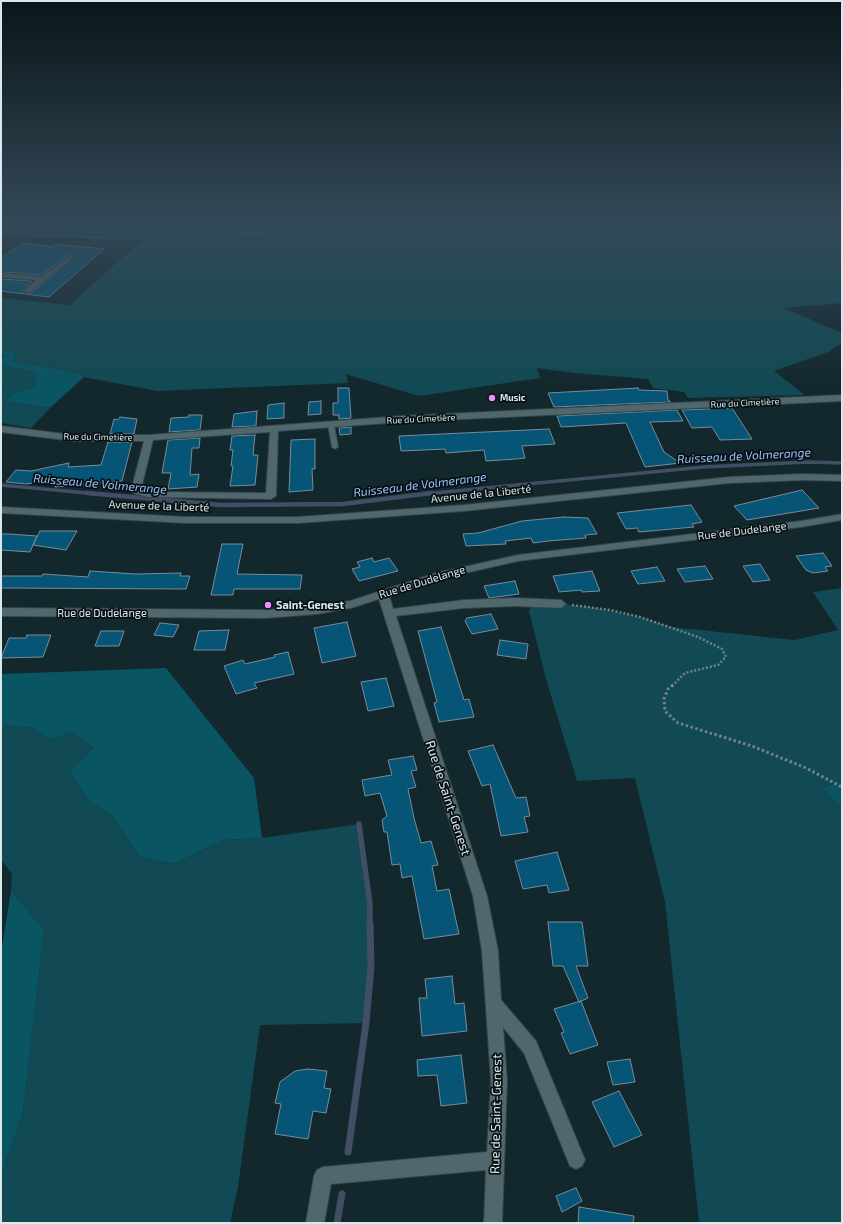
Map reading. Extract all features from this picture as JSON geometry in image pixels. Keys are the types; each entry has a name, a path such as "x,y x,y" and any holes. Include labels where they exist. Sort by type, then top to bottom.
{"street":[{"path":"28,291 48,274"},
{"path":"1,275 42,279"},
{"name":"Rue du Cimetière","path":"1,429 73,438 148,438 402,420 842,398"},
{"path":"148,438 136,491 151,495 272,496 274,430"},
{"name":"Avenue de la Liberté","path":"1,510 186,520 298,520 464,508 730,480 803,477 842,478"},
{"name":"Rue de Dudelange","path":"1,612 266,614 317,610 352,604 436,576 511,559 793,525 842,517"},
{"name":"Rue de Saint-Genest","path":"383,594 480,896 490,951 495,1005 499,1081 492,1223"},
{"path":"389,613 464,604 515,602 561,604"},
{"path":"495,1005 530,1047 576,1160"},
{"path":"315,1223 323,1176 495,1160"}],"lane":[{"path":"331,425 334,447"}],"path":[{"path":"561,604 590,607 640,617 698,637 722,649 726,657 718,665 685,673 668,690 664,699 665,711 678,723 752,746 806,768 842,787"}],"shaded area":[{"path":"104,274 842,274 842,303 784,308 842,333 842,343 828,352 774,371 805,395 688,398 684,392 653,388 648,379 574,373 537,368 540,378 419,396 346,374 348,383 157,391 84,377 81,374 14,361 16,352 1,350 1,298 70,305"},
{"path":"1,350 16,352 14,361 81,374 84,377 50,408 6,402 12,394 33,387 37,372 1,366 1,360 4,356 1,355"},
{"path":"1,366 37,372 33,387 12,394 6,402 50,408 31,428 1,423"},
{"path":"842,588 842,787 835,783 822,789 842,807 842,1223 699,1223 665,902 635,778 577,781 546,679 529,611 531,607 561,604 590,607 640,617 671,627 795,640 838,630 813,592"},
{"path":"166,668 254,778 262,838 224,840 174,864 140,857 111,815 88,801 70,770 94,748 72,732 50,740 32,728 1,725 1,674"},
{"path":"1,725 32,728 50,740 72,732 94,748 70,770 88,801 111,815 140,857 174,864 224,840 262,838 359,824 370,904 371,966 366,1023 260,1025 238,1187 230,1223 1,1223 1,1176 23,1112 44,930 11,891 12,874 1,860"},
{"path":"835,783 842,787 842,807 822,789"},
{"path":"11,891 44,930 23,1112 1,1176 1,953"}],"building":[{"path":"54,274 75,274 49,297 1,291 1,279 32,281 23,291 31,293"},
{"path":"338,388 349,388 351,418 339,419 339,415 333,415 333,403 338,403"},
{"path":"638,388 639,390 667,391 668,400 671,402 554,407 548,393"},
{"path":"321,401 321,414 308,415 309,402"},
{"path":"284,403 284,418 267,419 268,405"},
{"path":"732,408 752,439 720,440 712,427 692,428 682,410"},
{"path":"677,410 683,421 650,422 664,452 680,463 645,467 626,423 561,427 557,416"},
{"path":"257,411 256,426 232,427 234,414"},
{"path":"189,415 202,415 200,430 169,432 171,418 189,417"},
{"path":"120,417 137,419 134,434 110,434 114,419 118,420"},
{"path":"351,427 351,434 340,435 339,428"},
{"path":"549,429 555,444 522,446 525,458 486,461 484,450 446,453 445,449 401,451 399,436"},
{"path":"255,435 253,455 258,455 255,485 230,486 233,466 231,466 233,450 230,450 232,436"},
{"path":"200,438 199,448 192,448 190,475 199,474 197,487 168,489 171,473 162,473 168,440"},
{"path":"315,439 315,469 312,469 313,490 289,492 291,440"},
{"path":"108,442 132,442 122,481 55,487 57,478 27,484 6,482 16,470 31,471 69,463 68,467 101,465"},
{"path":"802,490 819,508 747,520 734,506"},
{"path":"691,505 702,522 692,524 694,527 639,532 637,528 626,529 617,513"},
{"path":"564,517 588,518 597,534 585,535 586,538 533,543 531,538 505,541 506,544 466,546 463,534 478,533 522,521"},
{"path":"40,531 77,531 66,550 33,545"},
{"path":"1,534 37,536 30,552 1,550"},
{"path":"222,544 243,544 237,574 302,575 300,589 234,589 233,595 211,595"},
{"path":"823,553 832,566 825,567 828,571 813,573 806,570 796,556"},
{"path":"372,558 374,562 389,558 398,571 359,581 352,569 360,567 357,562"},
{"path":"760,564 770,580 753,582 743,566"},
{"path":"705,566 713,579 685,582 677,569"},
{"path":"657,567 665,581 638,584 631,571"},
{"path":"90,571 136,574 181,573 180,576 190,576 186,589 1,588 1,576 42,576 43,574 88,577"},
{"path":"592,571 600,591 582,592 581,590 559,592 553,576"},
{"path":"515,581 519,594 489,598 484,586"},
{"path":"491,614 498,629 472,634 465,621 467,618"},
{"path":"347,622 356,656 322,663 314,628"},
{"path":"160,623 179,625 173,637 154,635"},
{"path":"441,627 464,700 469,699 474,717 439,722 434,703 437,702 418,631"},
{"path":"229,630 225,650 194,650 199,631"},
{"path":"101,631 124,631 119,646 95,646"},
{"path":"27,635 51,635 43,657 1,658 9,638 26,638"},
{"path":"500,640 528,644 526,659 497,655"},
{"path":"288,652 294,674 254,683 257,688 236,694 224,666 243,660 245,664 275,657 274,655"},
{"path":"386,678 394,706 368,711 361,682"},
{"path":"493,745 516,798 526,797 530,816 524,817 528,832 501,836 490,784 482,786 468,751"},
{"path":"413,756 417,770 411,771 416,787 408,789 414,818 421,843 431,841 438,865 432,866 437,891 449,889 459,934 424,939 412,876 402,878 400,864 392,865 387,832 384,832 382,820 387,816 380,793 365,796 362,780 392,775 388,760"},
{"path":"557,852 569,890 549,893 547,885 523,889 515,861"},
{"path":"548,922 582,922 588,966 576,966 588,998 579,1002 563,966 553,966"},
{"path":"452,976 455,1004 464,1003 467,1031 422,1036 419,998 427,998 425,979"},
{"path":"581,1001 598,1045 570,1054 561,1033 564,1032 554,1009"},
{"path":"461,1055 467,1103 441,1106 437,1075 418,1076 417,1060"},
{"path":"630,1059 635,1082 613,1085 607,1062"},
{"path":"308,1069 327,1071 324,1088 331,1089 326,1113 313,1111 308,1139 275,1134 281,1104 275,1103 280,1082 295,1071"},
{"path":"619,1091 642,1135 614,1147 592,1102"},
{"path":"576,1188 582,1201 562,1212 556,1196"},
{"path":"579,1207 634,1216 633,1223 578,1223"}],"waterway":[{"name":"Ruisseau de Volmerange","path":"424,494 704,467 808,462 842,463"},
{"name":"Ruisseau de Volmerange","path":"1,485 93,494"},
{"name":"Ruisseau de Volmerange","path":"87,493 93,494"},
{"name":"Ruisseau de Volmerange","path":"93,494 221,505 343,504 432,493"},
{"name":"Ruisseau de Volmerange","path":"93,494 98,494"},
{"path":"359,824 370,904 370,924"},
{"path":"348,1152 366,1023 371,966 370,924"},
{"path":"337,1223 342,1194"}],"place":[{"name":"Music","path":"492,398"},
{"name":"Saint-Genest","path":"268,605"}]}
